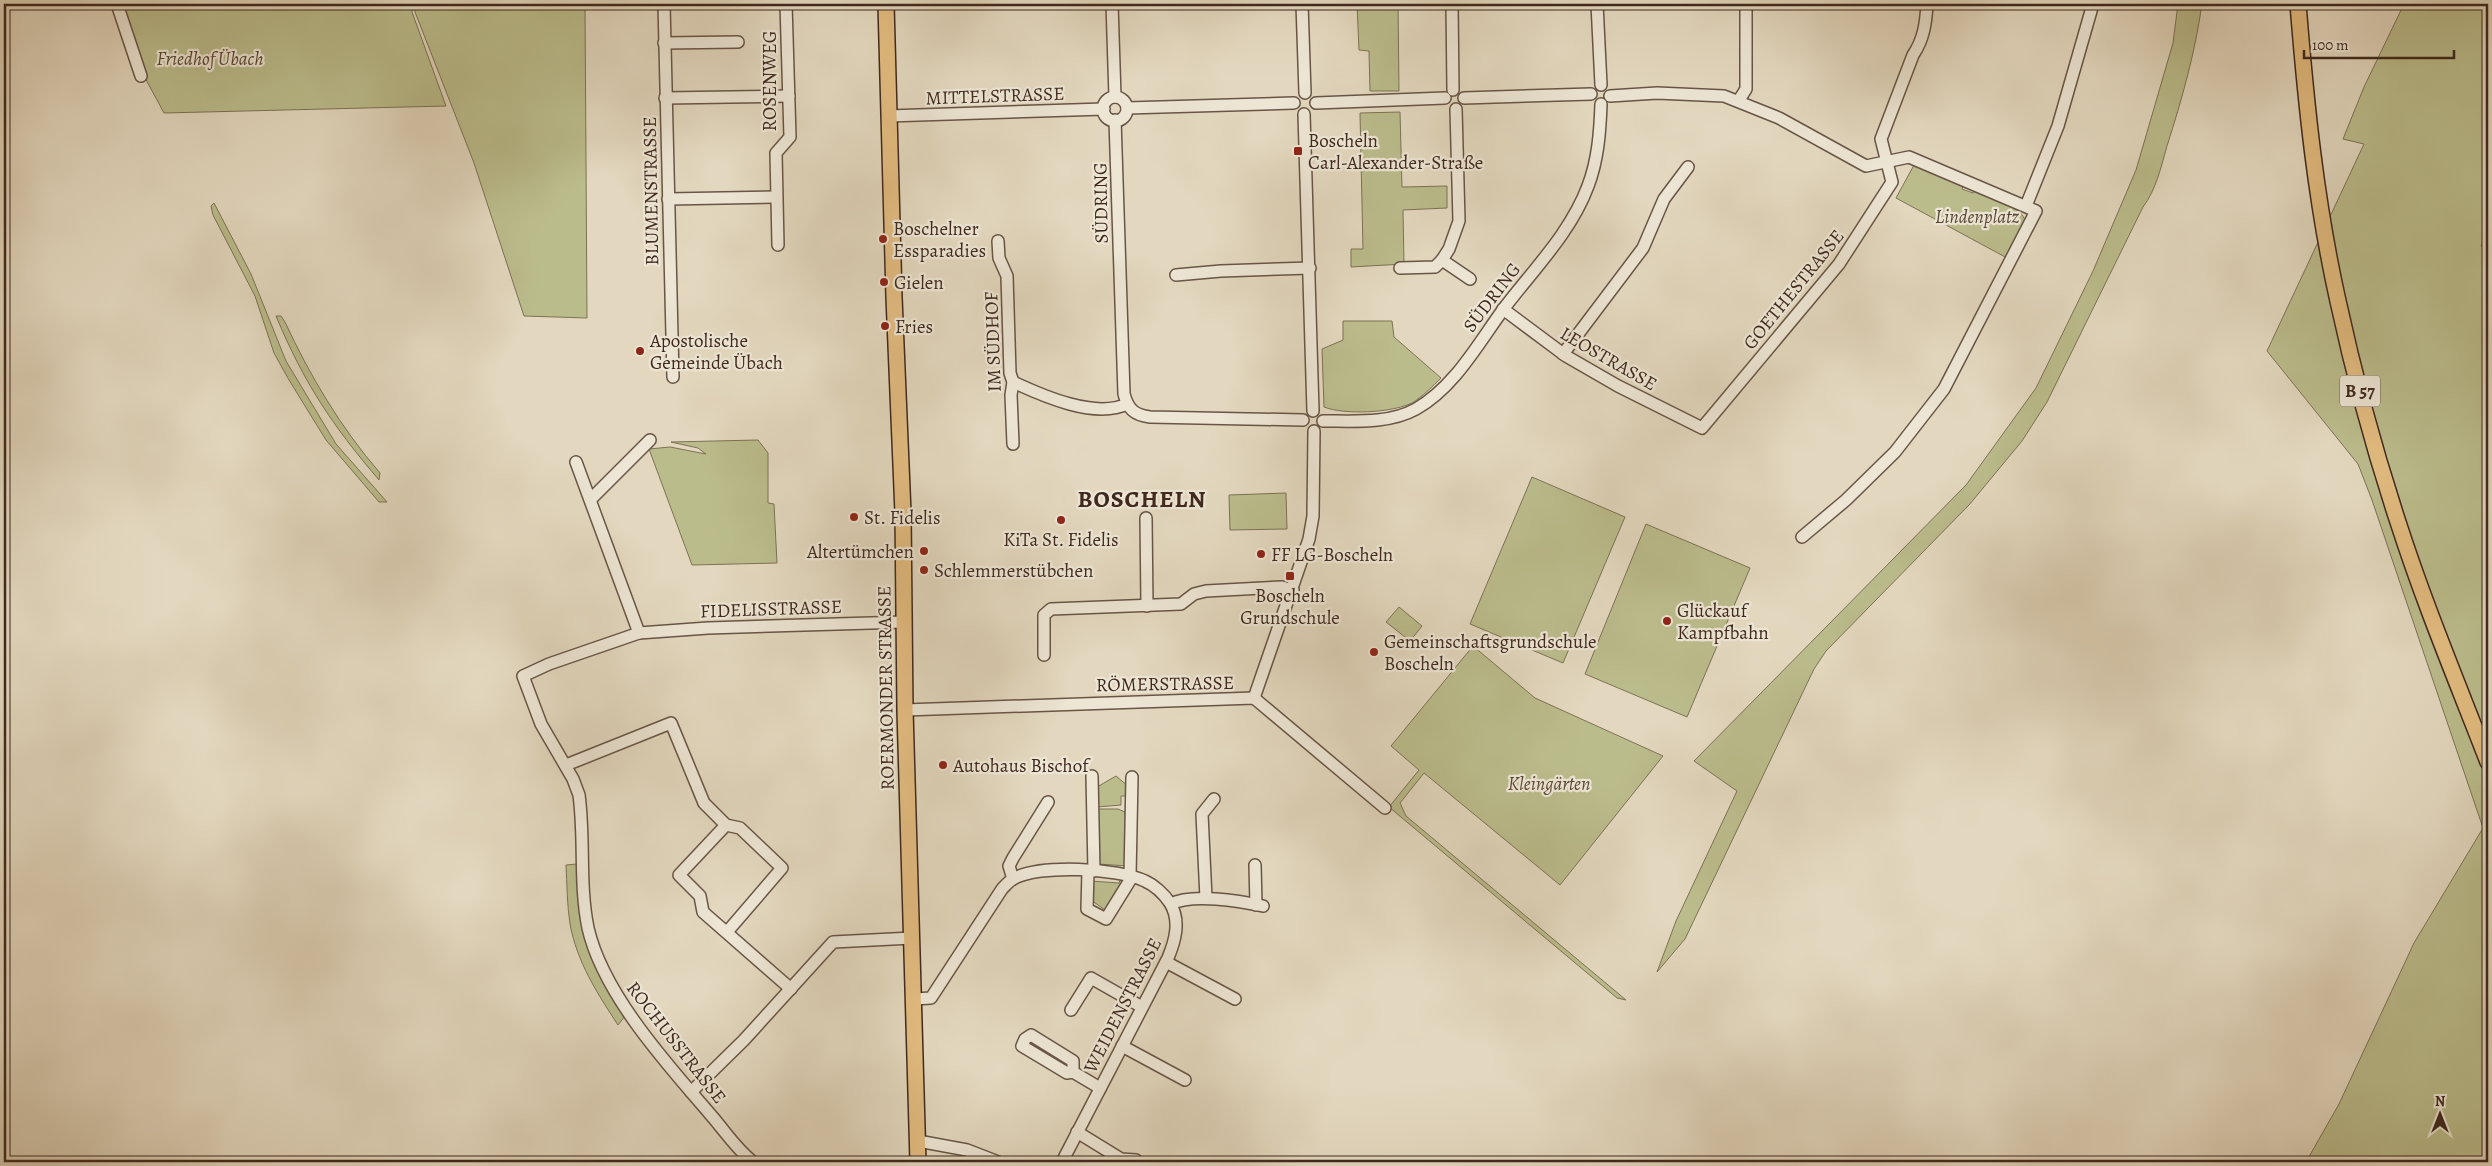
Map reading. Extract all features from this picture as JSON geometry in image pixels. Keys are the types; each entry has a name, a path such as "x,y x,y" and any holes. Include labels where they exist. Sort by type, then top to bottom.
{"main road":[{"name":"ROERMONDER STRASSE","path":"886,4 888,116 903,513 906,710 918,1162"},
{"name":"B 57","path":"2298,4 2307,113 2320,207 2338,301 2367,419 2401,530 2488,762"}],"street":[{"path":"117,4 141,76"},
{"name":"BLUMENSTRASSE","path":"664,4 673,377"},
{"name":"ROSENWEG","path":"778,245 776,153 790,137 786,4"},
{"path":"1112,4 1115,97"},
{"path":"1302,4 1305,93"},
{"path":"1452,4 1448,106 1456,109"},
{"path":"1597,4 1601,85"},
{"path":"1739,100 1746,89 1746,4"},
{"name":"GOETHESTRASSE","path":"1702,428 1839,264 1892,182 1881,139 1913,55 1918,47 1927,17 1927,4"},
{"path":"2026,206 2058,126 2093,4"},
{"path":"664,43 738,42"},
{"path":"1601,85 1609,90 1610,96 1608,101 1601,104 1594,101 1591,94 1594,87 1601,85"},
{"path":"1316,102 1449,94 1460,91 1464,98 1462,105 1456,109"},
{"path":"1294,103 1298,96 1305,93 1312,96 1316,102"},
{"path":"1464,98 1591,94"},
{"path":"1610,96 1682,94 1724,96 1739,100 1803,131 1866,166 1909,157 2026,206 2036,212 1945,388 1891,456 1802,537"},
{"path":"665,98 789,96"},
{"path":"1115,97 1125,102 1127,108 1122,118 1115,120 1107,117 1104,109 1107,100 1115,97"},
{"path":"1294,103 1297,110 1304,114 1313,111 1316,102"},
{"path":"1127,108 1294,103"},
{"name":"SÜDRING","path":"1323,421 1388,418 1417,408 1452,379 1503,309 1563,233 1581,202 1588,187 1596,155 1601,104"},
{"name":"MITTELSTRASSE","path":"888,116 1104,109"},
{"path":"1400,268 1435,267 1449,248 1459,221 1456,109"},
{"path":"1304,114 1313,411"},
{"name":"SÜDRING","path":"1115,120 1124,394 1126,404"},
{"path":"1563,354 1642,248 1664,200 1688,167"},
{"path":"668,199 776,198"},
{"name":"IM SÜDHOF","path":"998,241 998,258 1008,276 1010,373 1013,382 1011,396 1013,444"},
{"path":"1442,260 1470,279"},
{"path":"1176,275 1221,271 1310,268"},
{"name":"LEOSTRASSE","path":"1503,309 1563,354 1618,386 1702,428"},
{"path":"1013,382 1048,396 1095,409 1115,410 1126,404 1131,411 1150,417 1303,420"},
{"path":"1313,411 1319,413 1323,421 1320,428 1314,431 1307,429 1303,420 1306,414 1313,411"},
{"path":"1254,698 1306,553 1313,516 1314,431"},
{"path":"591,499 650,440"},
{"path":"576,462 639,633"},
{"path":"1146,518 1147,606"},
{"path":"1044,655 1044,615 1051,609 1181,604 1194,594 1206,591 1282,587 1293,590"},
{"name":"FIDELISSTRASSE","path":"523,676 549,664 639,633 708,628 904,622"},
{"name":"ROCHUSSTRASSE","path":"523,676 541,724 566,765 579,795 584,905 588,930 612,987 634,1020 691,1092 732,1142 753,1162"},
{"name":"RÖMERSTRASSE","path":"906,710 1254,698 1386,808"},
{"path":"566,765 671,723 704,803 726,825 740,828 782,868 727,932"},
{"path":"1092,776 1091,871 1087,909 1106,919 1131,877 1132,777"},
{"path":"1206,898 1202,814 1214,799"},
{"path":"1013,879 1009,866 1048,802"},
{"path":"726,825 679,875 700,896 702,912 791,989"},
{"path":"914,999 931,998 1002,889 1013,879 1040,871 1091,871 1131,877 1144,881 1156,888 1171,904 1178,900 1206,898 1260,906 1255,864"},
{"name":"WEIDENSTRASSE","path":"1062,1162 1166,962 1175,940 1176,929 1171,904"},
{"path":"691,1092 791,989 833,942 912,938"},
{"path":"1166,962 1235,999"},
{"path":"1071,1010 1091,978 1142,1007"},
{"path":"1122,1046 1185,1080"},
{"path":"1073,1072 1100,1088"},
{"path":"1077,1132 1122,1160 1136,1160"},
{"path":"918,1141 967,1150 998,1162"}],"green space":[{"name":"Friedhof Übach","path":"120,4 412,4 412,12 446,106 164,113 143,74"},
{"path":"415,4 585,4 587,318 524,316 474,163 415,12"},
{"path":"1357,4 1398,4 1399,91 1370,91 1369,51 1359,50"},
{"path":"2178,4 2202,4 2188,76 2158,178 2047,402 2022,441 1969,505 1826,651 1814,669 1685,939 1657,972 1676,921 1737,791 1694,761 1966,485 2036,388 2093,271 2136,170 2173,43"},
{"path":"2404,4 2488,4 2488,1162 2306,1162 2339,1104 2414,943 2483,828 2372,500 2358,464 2267,351 2364,144 2343,139 2364,87"},
{"path":"1400,112 1402,187 1447,186 1447,208 1403,210 1404,264 1351,267 1351,249 1363,249 1360,113"},
{"name":"Lindenplatz","path":"1914,165 1963,186 1962,189 1973,193 1974,190 2010,204 2021,214 2025,220 2007,258 1896,198"},
{"path":"214,203 251,274 286,361 336,444 387,502 379,502 326,440 289,380 274,353 255,296 213,215 211,206"},
{"path":"276,316 281,316 285,322 316,382 339,420 380,473 379,480 347,441 320,402 297,362"},
{"path":"1343,321 1392,321 1394,337 1441,378 1420,398 1412,403 1392,409 1355,412 1333,410 1324,407 1322,349 1343,340"},
{"path":"758,440 768,453 768,503 774,504 777,563 692,565 649,449 670,447 706,454 698,448 671,442"},
{"path":"1532,477 1625,517 1563,663 1470,624"},
{"path":"1286,493 1287,529 1230,530 1229,495"},
{"name":"Glückauf Kampfbahn","path":"1646,524 1750,568 1687,717 1585,674"},
{"path":"1399,607 1422,626 1410,641 1386,622"},
{"name":"Kleingärten","path":"1473,646 1535,698 1663,756 1560,885 1424,773 1400,803 1406,816 1626,1000 1617,998 1389,807 1419,770 1391,746"},
{"path":"1116,776 1129,787 1130,796 1121,796 1121,805 1097,807 1097,787"},
{"path":"1099,809 1118,809 1125,812 1128,866 1098,864 1097,812"},
{"path":"577,864 580,916 585,936 625,1016 618,1025 589,977 573,938 568,909 566,865"},
{"path":"1121,878 1124,878 1125,884 1122,882 1108,904 1110,907 1105,910 1091,900 1091,881 1119,883"}],"shaded area":[{"path":"2488,225 2488,249 2481,246"}],"place":[{"name":"Boscheln Carl-Alexander-Straße","path":"1298,151"},
{"name":"Boschelner Essparadies","path":"883,239"},
{"name":"Gielen","path":"884,282"},
{"name":"Fries","path":"885,326"},
{"name":"Apostolische Gemeinde Übach","path":"640,351"},
{"name":"St. Fidelis","path":"854,517"},
{"name":"KiTa St. Fidelis","path":"1061,520"},
{"name":"Altertümchen","path":"924,551"},
{"name":"FF LG-Boscheln","path":"1261,554"},
{"name":"Schlemmerstübchen","path":"924,570"},
{"name":"Boscheln Grundschule","path":"1290,576"},
{"name":"Glückauf Kampfbahn","path":"1667,621"},
{"name":"Gemeinschaftsgrundschule Boscheln","path":"1374,652"},
{"name":"Autohaus Bischof","path":"943,765"}],"district":[{"name":"BOSCHELN","path":"1142,499"}]}
